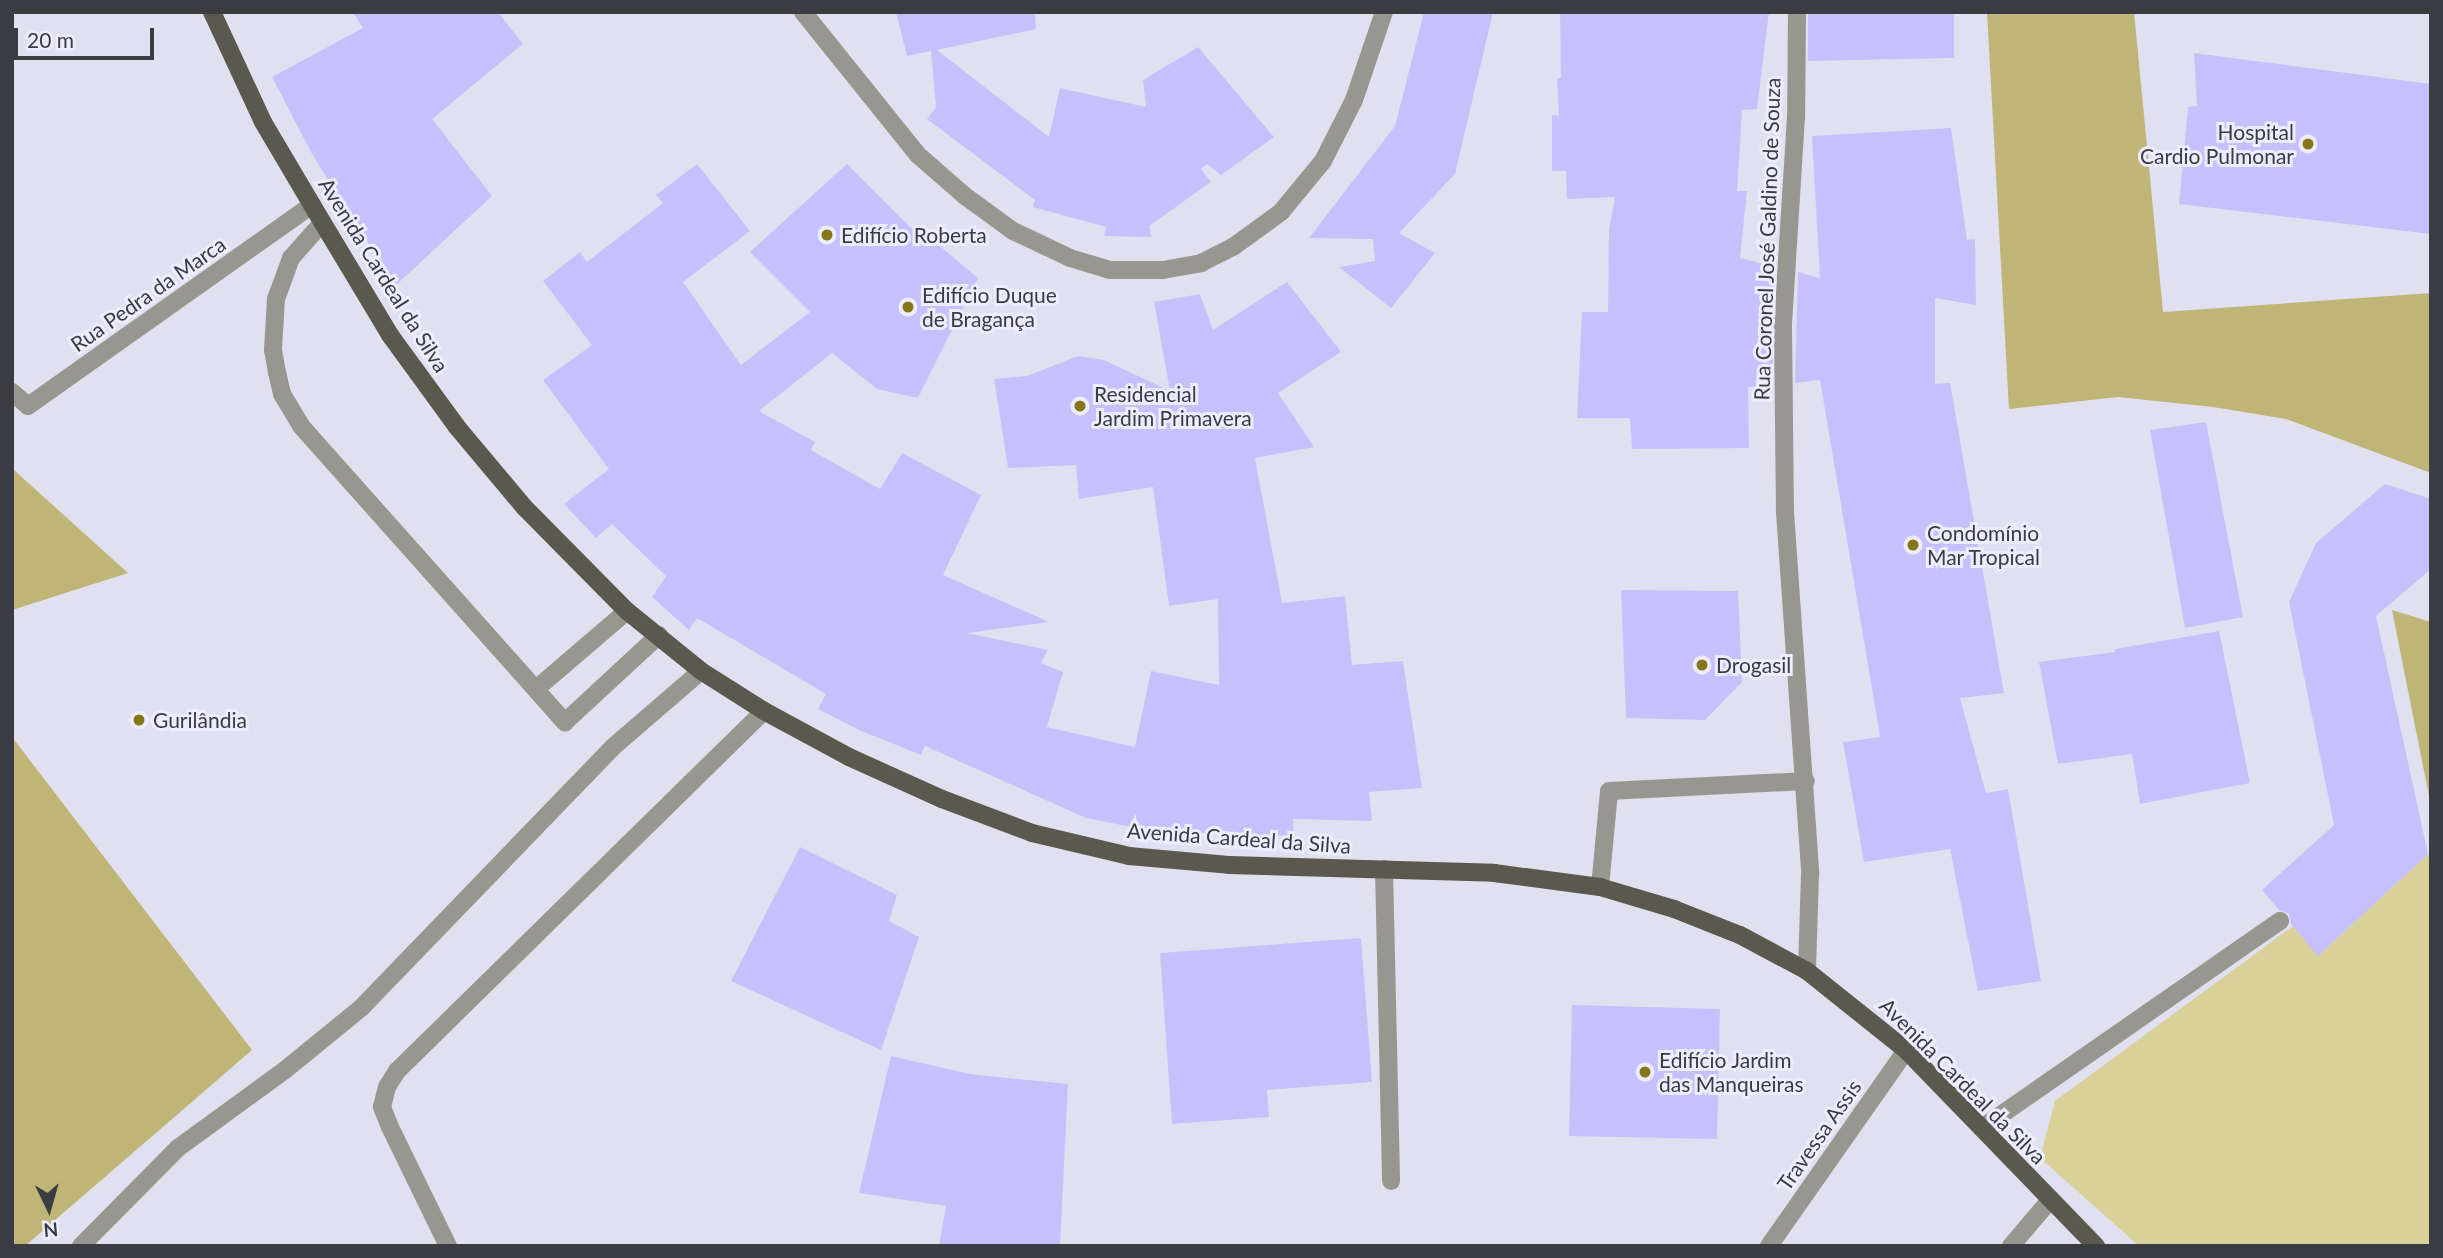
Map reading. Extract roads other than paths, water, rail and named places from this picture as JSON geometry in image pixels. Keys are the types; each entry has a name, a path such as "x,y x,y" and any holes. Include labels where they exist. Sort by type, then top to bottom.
{"main road":[{"name":"Avenida Cardeal da Silva","path":"212,12 262,122 390,335 457,427 525,508 627,611 701,671 764,711 849,757 942,799 1032,833 1129,856 1229,864 1494,873 1600,887 1674,909 1740,935 1807,971 1906,1050 2096,1246"}],"street":[{"path":"812,16 918,155 965,196 1013,231 1070,258 1111,271 1163,270 1201,262 1233,247 1281,212 1323,161 1354,100 1384,12"},
{"name":"Rua Coronel José Galdino de Souza","path":"1797,12 1796,117 1783,325 1785,512 1806,781 1810,874 1807,971"},
{"name":"Rua Pedra da Marca","path":"12,391 29,406 312,205"},
{"path":"323,223 291,258 276,299 273,350 282,394 301,426 565,722 659,635"},
{"path":"536,689 627,611"},
{"path":"81,1246 178,1148 285,1070 361,1008 613,747 701,671"},
{"path":"448,1246 390,1128 382,1107 387,1087 397,1071 764,711"},
{"path":"1600,887 1609,791 1806,781"},
{"path":"1384,869 1391,1181"},
{"path":"1982,1128 2280,921"},
{"name":"Travessa Assis","path":"1769,1246 1906,1050"},
{"path":"2011,1246 2050,1200"}],"place":[{"name":"Hospital Cardio Pulmonar","path":"2308,144"},
{"name":"Edifício Roberta","path":"827,235"},
{"name":"Edifício Duque de Bragança","path":"908,307"},
{"name":"Residencial Jardim Primavera","path":"1080,406"},
{"name":"Condomínio Mar Tropical","path":"1913,545"},
{"name":"Drogasil","path":"1702,665"},
{"name":"Gurilândia","path":"139,720"},
{"name":"Edifício Jardim das Manqueiras","path":"1645,1072"}]}
